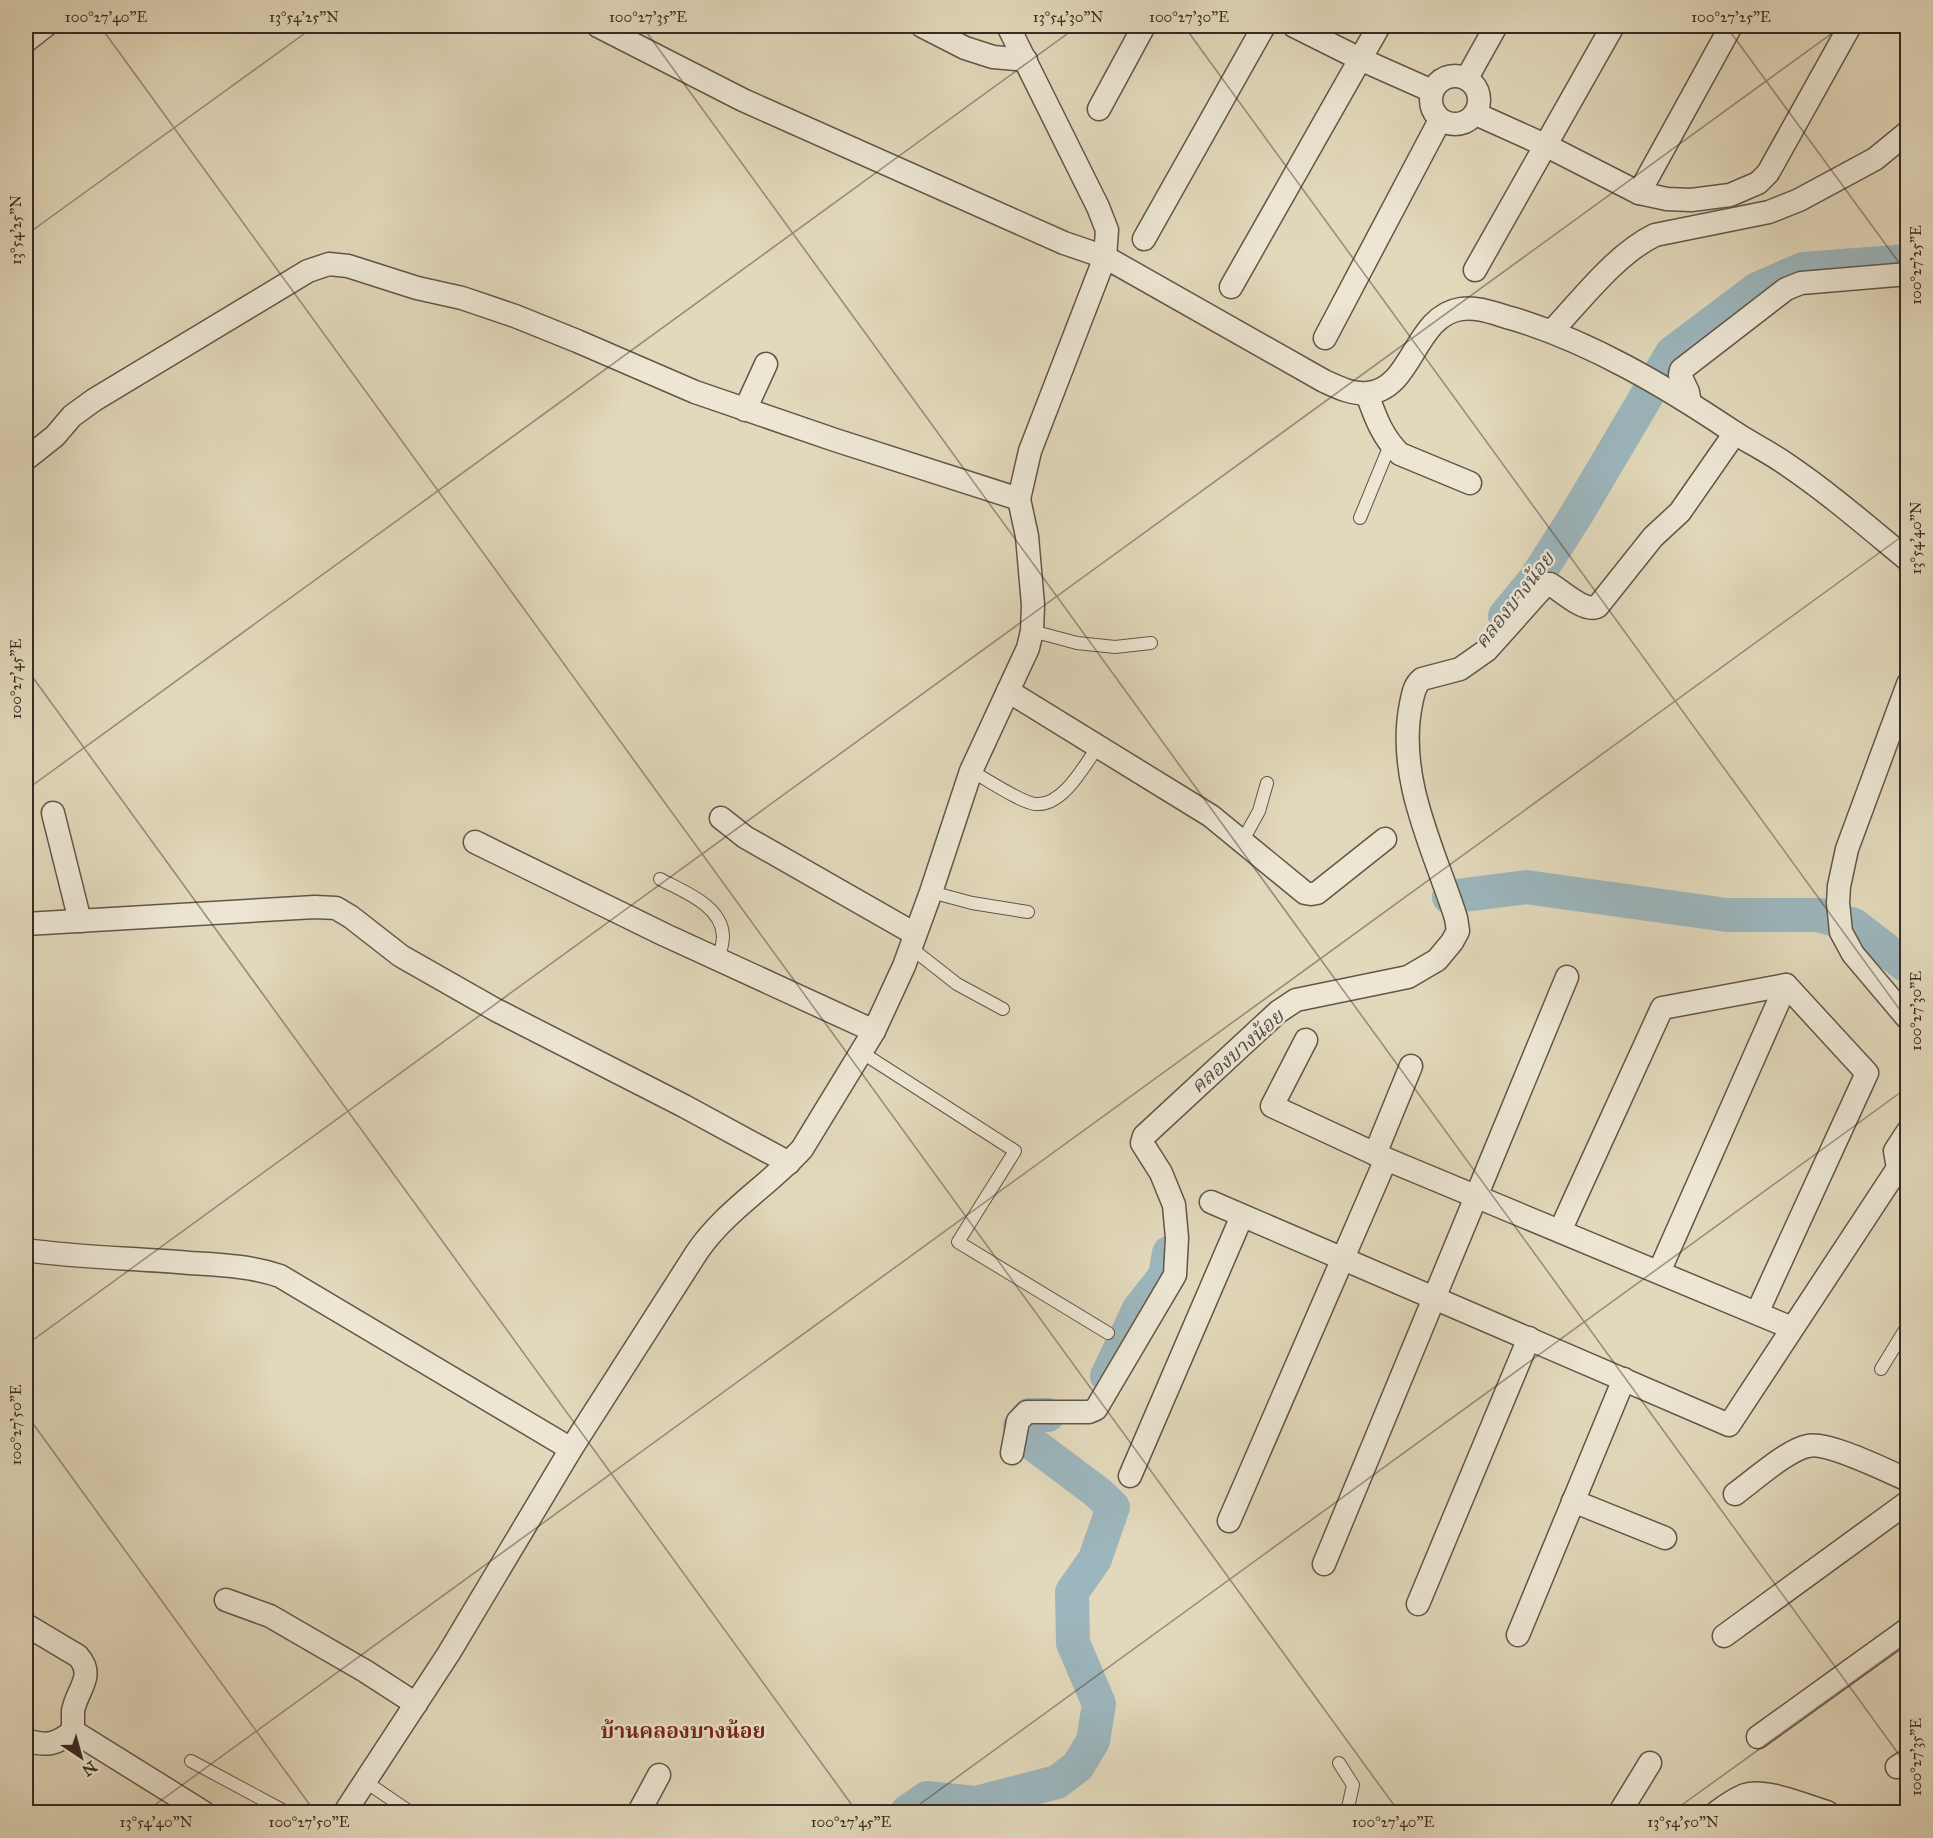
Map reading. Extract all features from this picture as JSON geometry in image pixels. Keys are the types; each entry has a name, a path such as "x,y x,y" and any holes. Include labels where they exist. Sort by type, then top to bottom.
{"street":[{"path":"26,41 45,26"},
{"path":"598,26 743,100 1064,243 1105,257 1324,381 1346,390 1366,394 1381,390 1392,381 1433,322 1448,312 1464,308 1484,310 1552,331 1685,400 1789,466 1908,560"},
{"path":"922,26 974,51 993,57 1026,60"},
{"path":"345,1812 449,1653 571,1449 707,1238 721,1222 789,1163 811,1137 874,1031 913,941 971,771 1028,648 1032,631 1033,605 1027,536 1019,499 1030,452 1105,257 1107,230 1098,207 1008,26"},
{"path":"1099,109 1144,26"},
{"path":"1144,239 1264,26"},
{"path":"1294,26 1432,91"},
{"path":"1231,287 1379,26"},
{"path":"1467,78 1496,26"},
{"path":"1475,270 1613,26"},
{"path":"1639,193 1731,26"},
{"path":"1476,114 1547,146 1639,193 1667,199 1691,200 1730,195 1758,183 1768,173 1850,26"},
{"path":"1459,76 1467,78 1478,90 1479,106 1476,114 1464,123 1448,124 1440,120 1431,107 1432,91 1443,79 1459,76"},
{"path":"1325,338 1440,120"},
{"path":"1552,331 1638,243 1655,235 1769,212 1800,200 1875,159 1908,132"},
{"path":"26,459 55,436 72,416 94,400 308,271 329,264 348,266 515,316 695,392 1019,499"},
{"path":"1685,400 1688,392 1680,375 1681,370 1786,289 1801,284 1908,274"},
{"path":"745,410 766,364"},
{"path":"1366,394 1380,429 1390,445 1400,454 1470,483"},
{"path":"1012,1453 1018,1420 1027,1412 1089,1412 1096,1409 1175,1275 1177,1238 1174,1205 1165,1181 1142,1143 1144,1136 1278,1012 1291,1003 1296,1000 1408,977 1437,960 1458,931 1456,918 1413,789 1408,765 1407,725 1417,683 1422,679 1460,669 1487,650 1546,584 1550,584 1586,608 1593,609 1598,606 1653,537 1680,512 1735,433"},
{"path":"1908,684 1902,715 1847,849 1839,886 1838,903 1841,932 1852,954 1908,1019"},
{"path":"1008,691 1210,816 1300,889 1311,894 1324,888 1385,838"},
{"path":"53,813 80,921"},
{"path":"721,818 754,842 913,941"},
{"path":"475,842 874,1031"},
{"path":"26,924 315,907 336,908 401,956 496,1010 684,1106 789,1163"},
{"path":"1324,1564 1567,977"},
{"path":"1560,1231 1662,1008 1786,985"},
{"path":"1659,1272 1786,985"},
{"path":"1757,1313 1867,1073 1786,985"},
{"path":"1306,1040 1272,1106 1381,1157 1792,1328"},
{"path":"1229,1521 1343,1258 1381,1157 1411,1066"},
{"path":"1210,1202 1729,1425 1903,1165 1895,1151 1908,1131"},
{"path":"1130,1476 1242,1216"},
{"path":"26,1250 66,1256 161,1260 258,1268 280,1276 571,1449"},
{"path":"1418,1604 1529,1338"},
{"path":"1518,1635 1624,1379"},
{"path":"1735,1494 1795,1450 1810,1445 1829,1448 1908,1480"},
{"path":"1573,1501 1665,1538"},
{"path":"1724,1636 1908,1502"},
{"path":"226,1600 270,1616 365,1671 416,1704"},
{"path":"26,1625 78,1656 85,1664 87,1670 85,1679 73,1711 74,1731"},
{"path":"1758,1737 1908,1629"},
{"path":"26,1740 48,1744 60,1742 74,1731"},
{"path":"74,1731 202,1812"},
{"path":"1620,1812 1650,1763"},
{"path":"639,1812 659,1774"},
{"path":"1717,1812 1744,1795 1757,1794 1827,1812"}],"lane":[{"path":"1359,518 1390,445"},
{"path":"1032,631 1077,643 1115,647 1151,643"},
{"path":"971,771 1035,805 1047,803 1074,782 1098,746"},
{"path":"1242,840 1259,811 1267,783"},
{"path":"660,879 711,909 723,935 719,959"},
{"path":"931,892 972,903 1028,912"},
{"path":"913,941 957,984 1003,1009"},
{"path":"861,1052 1015,1151 958,1242 1108,1333"},
{"path":"1881,1369 1908,1325"},
{"path":"191,1761 286,1812"},
{"path":"1339,1763 1353,1785 1347,1812"},
{"path":"366,1782 410,1812"}],"waterway":[{"name":"คลองบางน้อย","path":"1505,616 1536,578 1578,512 1672,353 1757,289 1803,269 1908,261"},
{"path":"1449,897 1526,887 1727,915 1818,915 1854,925 1908,967"},
{"name":"คลองบางน้อย","path":"1107,1376 1139,1309 1165,1276 1169,1253"},
{"name":"คลองบางน้อย","path":"907,1812 927,1798 976,1803 1057,1782 1078,1766 1093,1741 1099,1704 1073,1643 1072,1592 1095,1559 1113,1507 1097,1492 1029,1441 1020,1426 1029,1415 1048,1415"}],"district":[{"name":"บ้านคลองบางน้อย","path":"683,1731"}]}
